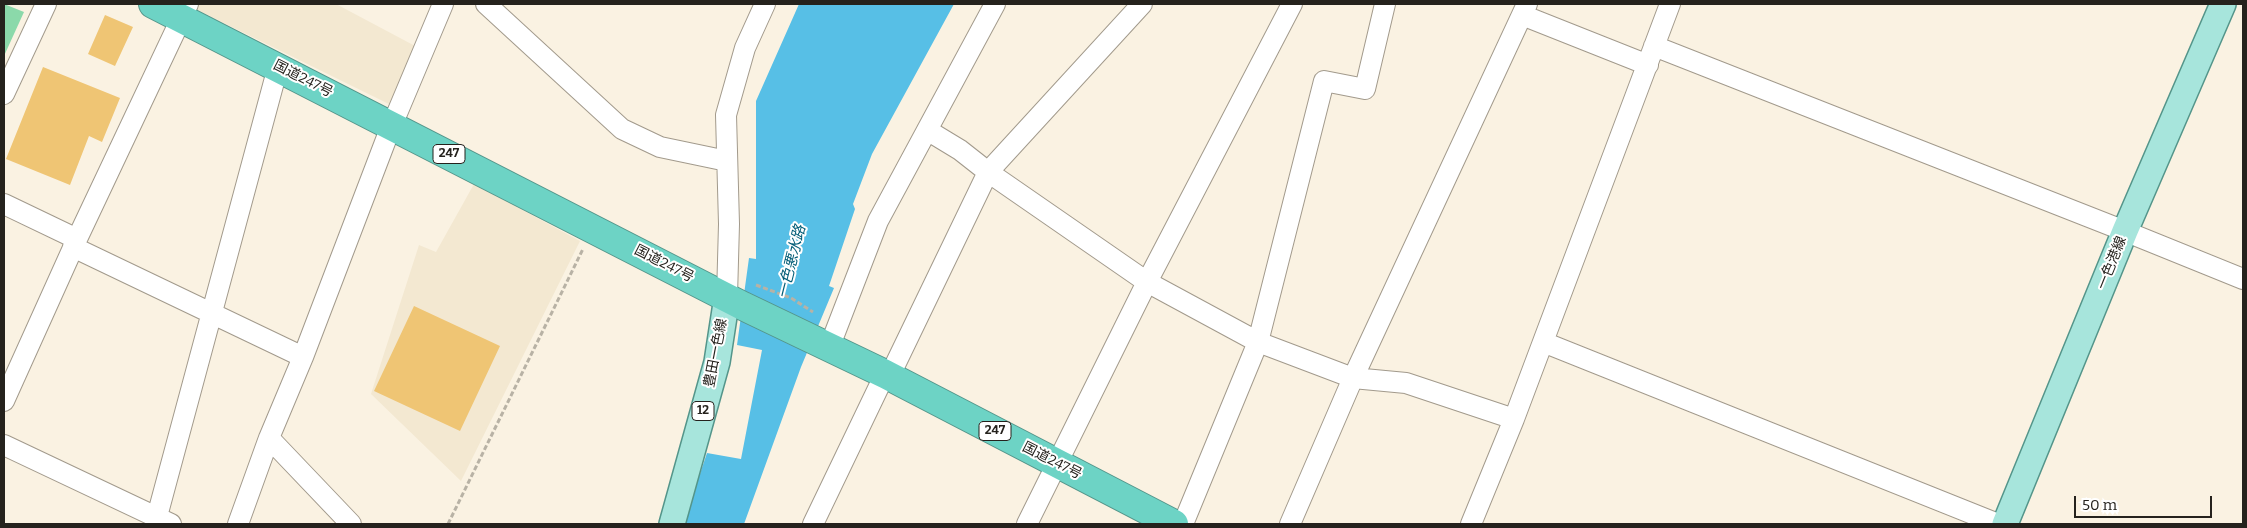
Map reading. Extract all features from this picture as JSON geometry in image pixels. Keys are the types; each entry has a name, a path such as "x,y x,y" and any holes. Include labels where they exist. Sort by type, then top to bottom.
{"highway":[{"name":"国道247号","path":"153,4 184,10 280,68 820,335 885,374 1174,524"}],"main road":[{"name":"一色港線","path":"2004,524 2125,231 2223,4"},
{"name":"豊田一色線","path":"672,524 717,362 740,295"}],"street":[{"path":"4,94 46,4"},
{"path":"238,524 269,438 303,357 392,125 443,4"},
{"path":"486,4 622,129 660,147 727,161"},
{"path":"740,295 729,224 726,115 745,48 765,4"},
{"path":"820,335 878,221 995,4"},
{"path":"815,524 885,374 893,369 988,172 1142,4"},
{"path":"1027,524 1148,282 1292,4"},
{"path":"1183,524 1258,342 1324,80 1365,89 1385,4"},
{"path":"1471,524 1514,419 1670,4"},
{"path":"1290,524 1354,378 1525,9 2125,231 2243,280"},
{"path":"4,401 75,243 184,10"},
{"path":"4,445 161,522 212,313 275,78 280,68"},
{"path":"927,130 960,150 988,172 1148,282 1258,342 1354,378 1406,383 1514,419"},
{"path":"4,204 75,243 303,357"},
{"path":"1543,342 1998,524"},
{"path":"269,438 351,524"}],"path":[{"path":"448,524 584,248"},
{"path":"740,295 791,298 820,335"}],"shaded area":[{"path":"185,4 336,4 417,47 395,107"},
{"path":"474,184 580,241 461,481 371,394 419,245 436,252"}],"green space":[{"path":"4,4 24,12 4,56"}],"water":[{"name":"一色悪水路","path":"799,4 954,4 872,154 853,204 855,209 829,286 834,288 801,367 744,524 683,524 707,453 741,459 762,350 737,345 749,258 756,259 756,101"}],"building":[{"path":"105,15 133,27 115,66 88,54"},
{"path":"43,67 120,98 102,142 89,136 70,185 6,159"},
{"path":"414,306 500,346 460,431 374,391"}]}
